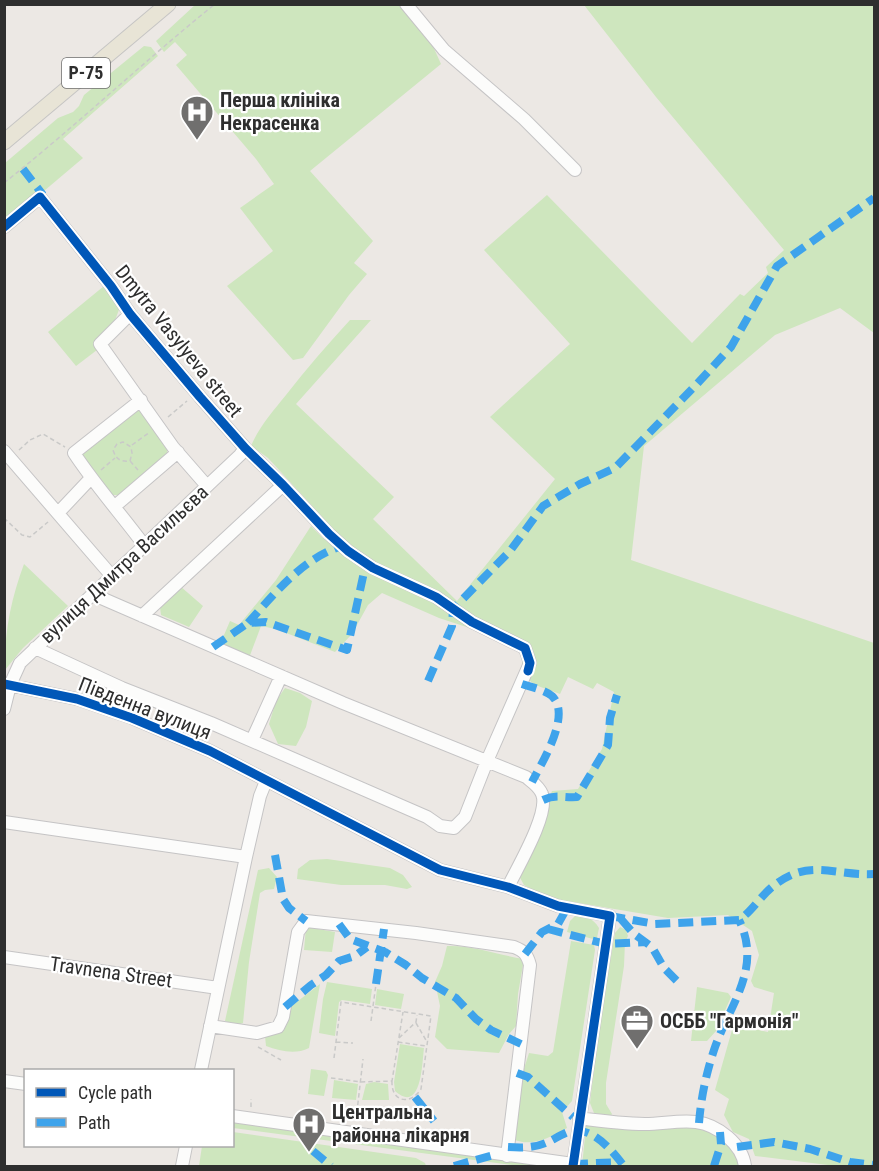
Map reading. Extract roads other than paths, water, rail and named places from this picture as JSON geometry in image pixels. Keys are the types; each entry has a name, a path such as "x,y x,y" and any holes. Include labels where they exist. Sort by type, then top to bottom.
{"main road":[{"name":"Р-75","path":"4,142 168,4"}],"street":[{"path":"406,4 444,50 524,119 575,170"},
{"name":"Dmytra Vasylyeva street","path":"4,227 40,197 111,286 130,314 197,393 245,448 283,484 329,534 348,551 373,568 436,597 472,622 525,648 530,663 528,671 487,761"},
{"path":"130,314 100,344 178,452 207,486"},
{"path":"141,400 74,453 144,545"},
{"name":"вулиця Дмитра Васильєва","path":"4,709 7,685 20,663 245,448"},
{"path":"115,506 178,452"},
{"path":"7,455 111,575"},
{"path":"58,513 91,478"},
{"path":"142,616 283,484"},
{"path":"92,594 281,676 526,777 543,795 544,805 508,887"},
{"path":"35,648 122,688 252,740 427,817 440,826 454,828 465,816 487,761"},
{"path":"252,740 281,676"},
{"name":"Південна вулиця","path":"7,685 76,699 132,718 210,751 440,870 508,887 558,906 610,916 579,1118"},
{"path":"201,1069 246,857 260,796 266,781"},
{"path":"4,822 246,857"},
{"path":"210,1026 257,1033 278,1027 284,1017 298,932 306,921 416,933 523,950 528,956 530,965 507,1156"},
{"name":"Travnena Street","path":"4,957 218,988"},
{"path":"4,1081 24,1084"},
{"path":"234,1116 321,1127 573,1166 579,1118 645,1124 699,1123 729,1137 737,1147 745,1167"},
{"path":"182,1167 186,1147"}],"place":[{"name":"Перша клініка Некрасенка","path":"197,141"},
{"name":"ОСББ \"Гармонія\"","path":"637,1050"},
{"name":"Центральна районна лікарня","path":"309,1153"}]}
